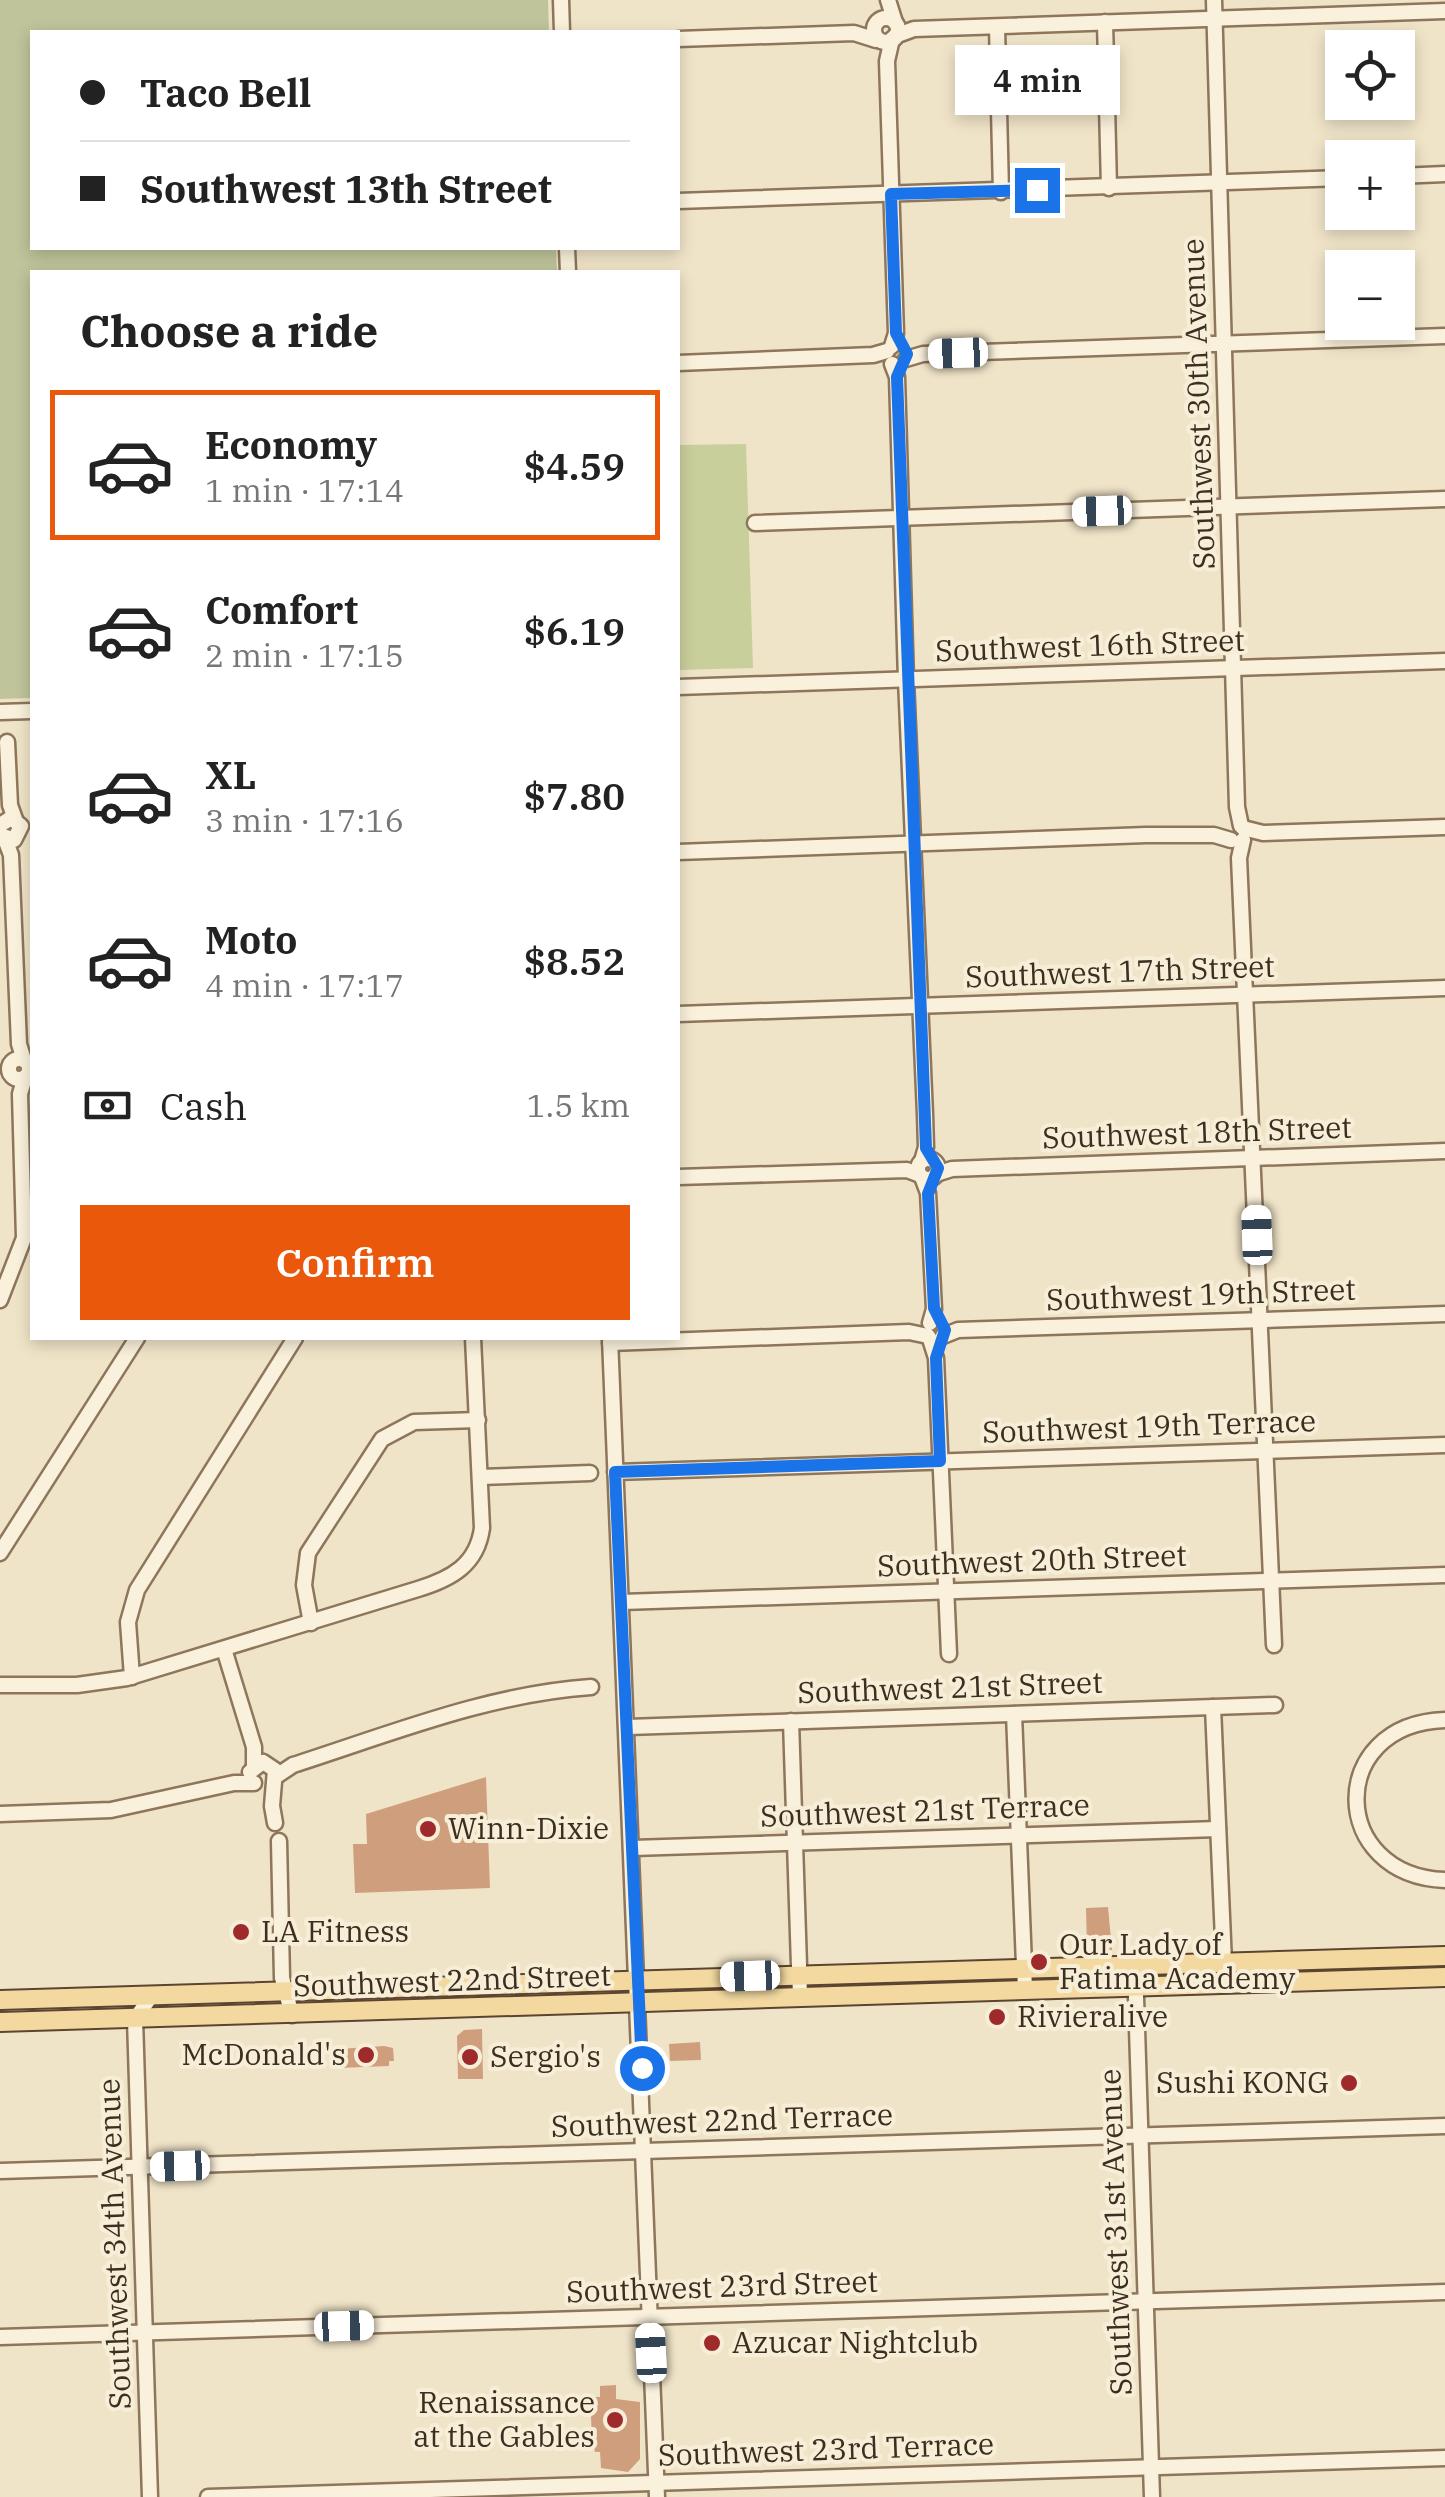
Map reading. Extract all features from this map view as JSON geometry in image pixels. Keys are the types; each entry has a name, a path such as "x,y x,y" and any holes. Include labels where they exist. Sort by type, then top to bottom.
{"main road":[{"name":"Southwest 22nd Street","path":"0,2000 1445,1956"},
{"path":"1224,1962 1224,1984"},
{"name":"Southwest 22nd Street","path":"0,2022 1445,1976"},
{"path":"395,2011 400,1987"}],"street":[{"path":"561,0 562,30"},
{"path":"886,0 906,680 949,1654"},
{"name":"Southwest 30th Avenue","path":"1214,0 1237,834"},
{"path":"680,39 1445,11"},
{"path":"1105,22 1109,188"},
{"path":"997,26 1000,192"},
{"path":"1415,175 1445,174"},
{"path":"680,201 1325,179"},
{"path":"680,363 1445,336"},
{"path":"755,523 1445,499"},
{"name":"Southwest 16th Street","path":"680,687 1445,661"},
{"path":"0,712 30,711"},
{"path":"0,1300 23,1247 29,1183 18,1068 6,742"},
{"path":"680,852 1445,827"},
{"path":"1237,834 1274,1645"},
{"path":"14,948 30,948"},
{"name":"Southwest 17th Street","path":"680,1014 1445,988"},
{"name":"Southwest 18th Street","path":"680,1178 1445,1152"},
{"name":"Southwest 19th Street","path":"680,1338 1445,1314"},
{"path":"0,1553 136,1340"},
{"path":"132,1677 128,1622 137,1590 294,1340"},
{"path":"0,1685 77,1684 132,1677 432,1585 468,1562 482,1532 473,1340"},
{"path":"610,1340 656,2490"},
{"path":"310,1623 304,1585 308,1553 377,1444 391,1431 414,1422 478,1420"},
{"name":"Southwest 19th Terrace","path":"615,1472 1445,1444"},
{"path":"480,1477 590,1473"},
{"name":"Southwest 20th Street","path":"622,1602 1445,1575"},
{"path":"224,1649 275,1824"},
{"path":"0,1814 111,1810 234,1784 498,1701 591,1686"},
{"name":"Southwest 21st Street","path":"628,1728 1275,1705"},
{"path":"1212,1707 1224,1962"},
{"path":"1014,1714 1025,1990"},
{"path":"1445,1720 1410,1725 1376,1744 1360,1770 1357,1804 1368,1842 1382,1858 1408,1874 1445,1880"},
{"path":"790,1721 800,1996"},
{"name":"Southwest 21st Terrace","path":"633,1848 1218,1829"},
{"path":"279,1841 284,1991 292,2015"},
{"name":"Southwest 31st Avenue","path":"1135,1966 1152,2497"},
{"path":"135,2019 152,1995"},
{"name":"Southwest 34th Avenue","path":"135,2019 150,2497"},
{"name":"Southwest 22nd Terrace","path":"0,2171 1445,2126"},
{"name":"Southwest 23rd Street","path":"0,2337 1445,2292"},
{"name":"Southwest 23rd Terrace","path":"208,2497 656,2490 1445,2458"}],"green space":[{"path":"0,0 548,0 549,30 30,30 30,250 556,250 557,270 30,270 30,698 0,699"},
{"path":"746,444 753,668 680,670 680,445"}],"building":[{"name":"Winn-Dixie","path":"486,1777 490,1888 355,1893 353,1844 367,1844 366,1814"},
{"path":"1108,1907 1112,1950 1087,1951 1086,1908"},
{"name":"Sergio's","path":"482,2029 483,2079 458,2079 457,2036 464,2030"},
{"path":"700,2042 701,2060 670,2061 669,2044"},
{"name":"McDonald's","path":"393,2048 394,2061 389,2061 389,2066 339,2068 338,2049"},
{"name":"Renaissance at the Gables","path":"616,2385 616,2399 640,2402 640,2459 628,2472 601,2468 600,2452 595,2452 592,2438 590,2397 600,2397 600,2386"}],"place":[{"name":"Winn-Dixie","path":"428,1829"},
{"name":"LA Fitness","path":"241,1932"},
{"name":"Our Lady of Fatima Academy","path":"1039,1962"},
{"name":"Rivieralive","path":"997,2017"},
{"name":"McDonald's","path":"366,2055"},
{"name":"Sergio's","path":"470,2057"},
{"name":"Sushi KONG","path":"1349,2083"},
{"name":"Azucar Nightclub","path":"712,2343"},
{"name":"Renaissance at the Gables","path":"615,2420"}],"route":[{"path":"642,2068 615,1472 940,1461 936,1358 945,1330 934,1308 928,1194 938,1168 926,1148 906,700 897,377 907,354 896,333 891,194 1037,190"}]}
